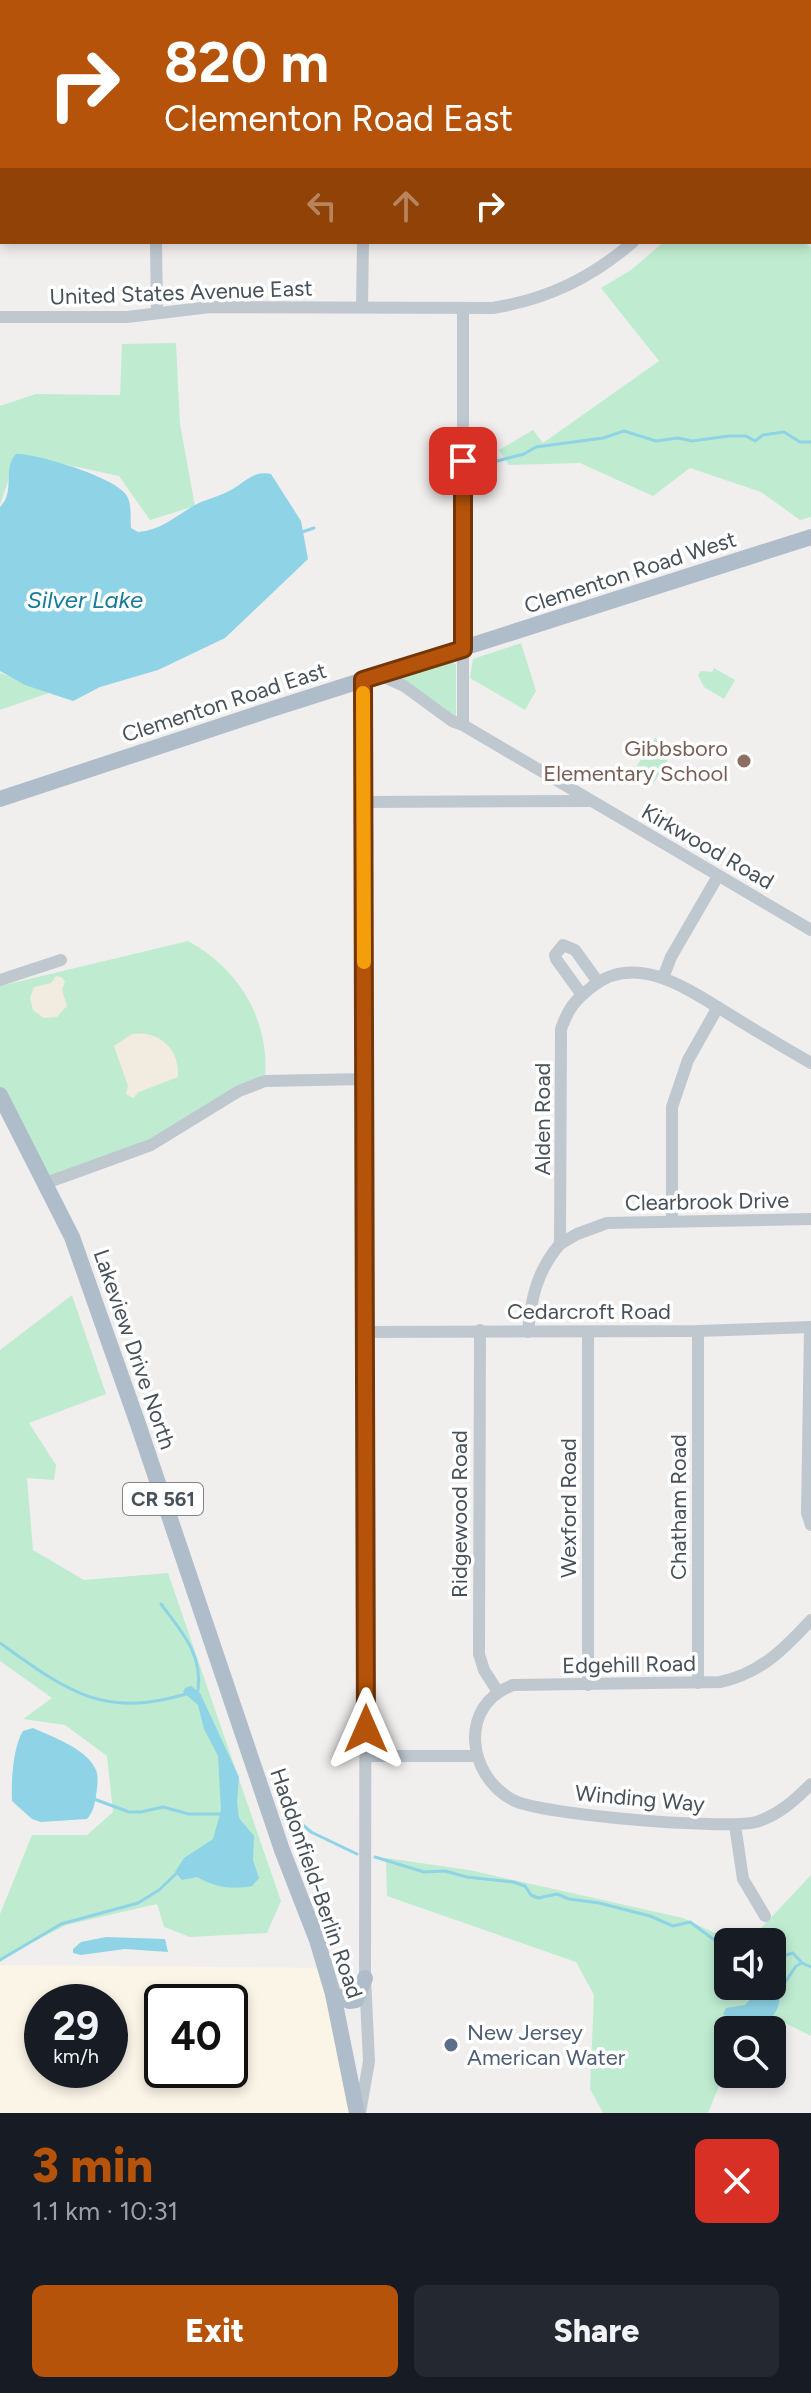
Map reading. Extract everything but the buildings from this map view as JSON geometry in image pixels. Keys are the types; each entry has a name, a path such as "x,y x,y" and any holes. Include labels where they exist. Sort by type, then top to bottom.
{"main road":[{"name":"Clementon Road West","path":"463,649 811,537"},
{"name":"Clementon Road East","path":"0,799 463,649"},
{"name":"Lakeview Drive North","path":"0,1095 72,1237 252,1762"},
{"name":"Haddonfield-Berlin Road","path":"252,1762 317,1940 333,1994 359,2113"},
{"path":"333,1994 349,2001 356,2000 365,1978"}],"street":[{"path":"156,244 157,313"},
{"path":"362,307 363,244"},
{"name":"United States Avenue East","path":"0,317 127,317 210,307 493,308 546,296 595,272 630,244"},
{"path":"463,309 463,725"},
{"path":"359,2113 369,2061 365,1978 364,802 372,678"},
{"name":"Kirkwood Road","path":"372,678 404,686 452,721 811,930"},
{"path":"364,802 592,801"},
{"path":"718,876 671,957 663,978 811,1063"},
{"path":"582,995 556,959 555,955 563,945 575,950 598,982"},
{"path":"0,980 61,960"},
{"name":"Alden Road","path":"560,1244 561,1029 569,1007 598,982 620,973 634,972 663,978"},
{"path":"672,1221 672,1107 680,1076 718,1007"},
{"path":"46,1183 151,1145 239,1091 265,1081 365,1079"},
{"name":"Clearbrook Drive","path":"560,1244 607,1223 811,1219"},
{"path":"528,1332 534,1289 545,1265 560,1244"},
{"path":"810,1327 807,1513 811,1525"},
{"name":"Cedarcroft Road","path":"366,1332 698,1331 810,1327"},
{"name":"Ridgewood Road","path":"480,1330 479,1654 484,1670 498,1692"},
{"name":"Chatham Road","path":"698,1331 698,1683"},
{"name":"Wexford Road","path":"588,1332 588,1685"},
{"name":"Edgehill Road","path":"498,1692 513,1685 698,1683 741,1678 766,1664 811,1620"},
{"path":"366,1756 477,1756 478,1721 484,1708 498,1692"},
{"name":"Winding Way","path":"477,1756 484,1773 501,1793 529,1806 626,1818 735,1825 757,1822 781,1812 811,1784"},
{"path":"735,1825 743,1879 765,1916"}],"shaded area":[{"path":"0,1965 325,1968 357,2113 0,2113"}],"green space":[{"path":"662,244 807,244 811,247 811,517 800,520 761,492 690,468 653,496 580,463 509,465 499,450 533,430 543,443 659,361 601,288 631,270"},
{"path":"176,343 180,424 195,506 150,520 119,476 17,454 0,505 0,406 36,394 120,395 122,344"},
{"path":"521,643 536,691 525,710 470,678 473,659"},
{"path":"448,661 456,664 456,718 401,680 403,675"},
{"path":"714,668 735,680 724,699 704,687 698,675 701,671 712,672"},
{"path":"0,673 52,692 0,710"},
{"path":"655,738 674,750 653,784 633,772"},
{"path":"188,941 223,967 248,999 263,1038 265,1081 177,1131 46,1183 0,1101 0,986"},
{"path":"72,1295 106,1394 29,1423 56,1465 54,1480 27,1478 33,1550 84,1580 168,1573 281,1901 267,1933 190,1937 164,1927 157,1904 66,1925 0,1959 0,1914 32,1835 87,1835 113,1812 107,1756 65,1725 23,1719 52,1698 0,1661 0,1350"},
{"path":"386,1858 469,1870 683,1918 714,1933 714,2000 786,2000 786,1928 761,1928 811,1875 811,2036 786,2024 786,2016 714,2016 714,2088 718,2088 708,2113 603,2113 590,2089 594,1995 576,1962 387,1896"}],"sand":[{"path":"56,976 65,981 62,990 67,1006 57,1017 44,1018 33,1010 30,998 34,987 51,983"},
{"path":"132,1034 151,1035 166,1044 172,1050 178,1067 178,1077 139,1092 133,1098 126,1094 128,1086 114,1046"}],"water":[{"name":"Silver Lake","path":"16,454 76,468 120,489 129,500 131,528 138,532 163,525 255,475 271,474 301,521 308,559 225,638 158,670 100,687 73,701 25,685 0,671 0,507 5,501 10,466"},
{"path":"191,1686 200,1693 239,1777 239,1818 254,1836 253,1860 259,1878 252,1886 223,1887 197,1877 182,1880 175,1872 184,1858 213,1839 221,1810 218,1756 204,1729 198,1705 183,1692"},
{"path":"33,1728 77,1750 92,1763 98,1780 92,1811 87,1819 41,1822 32,1819 12,1801 17,1746 23,1731"},
{"path":"106,1937 165,1939 168,1952 125,1949 81,1955 73,1953 81,1942"},
{"path":"749,2000 780,2000 773,2016 723,2014 726,2008 745,2005"}],"waterway":[{"path":"471,478 488,473 493,462 524,454 536,447 603,438 624,431 656,441 678,438 692,441 729,436 746,436 755,441 763,435 784,432 800,442 811,442"},
{"path":"302,532 314,528"},
{"path":"161,1604 194,1654 199,1677 198,1690"},
{"path":"0,1643 45,1674 86,1696 131,1703 186,1694"},
{"path":"94,1799 129,1812 163,1807 189,1814 222,1814"},
{"path":"284,1820 296,1819 311,1832 357,1854"},
{"path":"375,1857 424,1872 445,1871 467,1877 513,1882 525,1886 531,1895 538,1898 557,1894 650,1916 673,1926 690,1922 714,1940"},
{"path":"0,1960 61,1924 138,1903 159,1890 179,1871"},
{"path":"786,1955 793,1953 811,1967"},
{"path":"786,1981 796,1966 802,1963"}],"slow traffic":[{"path":"363,693 364,962"}],"place":[{"name":"Gibbsboro Elementary School","path":"744,761"},
{"name":"New Jersey American Water","path":"451,2045"}],"route":[{"path":"366,1729 363,680 463,649 463,461"}]}
